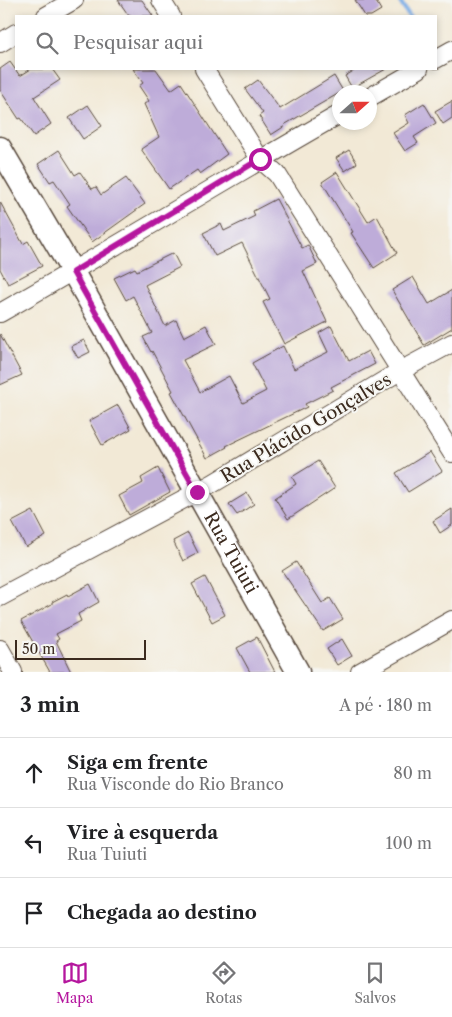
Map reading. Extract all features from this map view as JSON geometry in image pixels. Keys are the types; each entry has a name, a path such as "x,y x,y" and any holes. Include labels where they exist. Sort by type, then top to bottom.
{"main road":[{"name":"Rua Tuiuti","path":"0,148 73,272 298,672"}],"street":[{"path":"48,15 74,0"},
{"path":"161,0 170,15"},
{"path":"0,42 15,34"},
{"path":"437,58 452,50"},
{"path":"205,70 260,159 277,174 452,453"},
{"path":"377,93 417,70"},
{"path":"0,313 73,272 260,159 332,118"},
{"name":"Rua Plácido Gonçalves","path":"0,596 197,492 452,343"},
{"path":"360,672 452,620"},
{"path":"0,649 14,672"}],"building":[{"path":"118,0 142,0 152,15 128,15"},
{"path":"355,0 375,0 381,10 373,15 364,15"},
{"path":"10,62 20,76 29,70 53,70 60,80 34,97 51,124 34,136 21,118 19,119 0,90 0,69"},
{"path":"134,70 157,70 171,90 181,83 227,154 200,174 197,170 169,189 141,149 159,137 144,104 149,101 139,86 143,83"},
{"path":"355,70 384,70 357,85 350,85 345,76"},
{"path":"334,76 339,85 332,85 332,97 284,125 271,135 259,116 263,113 245,89 258,80 280,109"},
{"path":"452,101 452,118 443,124 435,111"},
{"path":"424,103 436,123 414,137 418,143 405,151 393,133 409,123 405,115"},
{"path":"88,105 102,126 83,139 69,118"},
{"path":"59,150 75,175 80,172 92,189 96,187 101,195 126,178 145,204 92,242 67,206 70,204 54,180 50,182 38,164"},
{"path":"349,150 357,163 345,171 336,158"},
{"path":"337,172 368,222 377,216 397,253 374,268 351,233 353,232 322,182"},
{"path":"276,199 302,248 308,245 317,264 303,271 327,322 284,344 263,302 270,299 242,243 215,256 203,233 221,224 224,231 255,216 253,211"},
{"path":"0,202 23,244 28,241 42,266 8,284 0,269"},
{"path":"173,253 180,267 145,285 165,326 176,320 184,337 206,325 216,344 183,360 200,392 229,376 243,403 266,391 252,363 283,346 294,369 328,352 319,333 331,326 349,361 368,351 375,364 331,387 333,390 305,404 307,407 226,446 207,458 143,337 152,333 133,296 126,300 114,278 135,268 137,271"},
{"path":"413,277 429,304 452,290 452,328 424,345 392,290"},
{"path":"0,334 22,375 0,385"},
{"path":"84,340 90,352 78,358 71,346"},
{"path":"118,405 131,429 102,445 89,421"},
{"path":"430,452 442,471 408,492 396,473"},
{"path":"318,461 335,488 288,519 275,498 296,484 292,477"},
{"path":"158,468 170,492 129,515 119,496 143,483 141,478"},
{"path":"247,493 254,504 237,515 229,504"},
{"path":"452,509 452,525 440,533 433,521"},
{"path":"33,511 46,536 26,547 12,522"},
{"path":"188,533 198,553 183,561 173,541"},
{"path":"296,562 322,603 330,598 343,619 323,631 282,571"},
{"path":"205,577 225,615 212,622 192,584"},
{"path":"90,584 99,602 78,614 81,621 56,634 59,639 56,641 71,672 50,672 21,621 52,604 52,602"},
{"path":"257,637 275,672 250,672 237,648"},
{"path":"342,639 352,656 337,665 327,649"}],"waterway":[{"path":"399,0 408,15"}],"route":[{"path":"197,492 73,272 260,159"}]}
